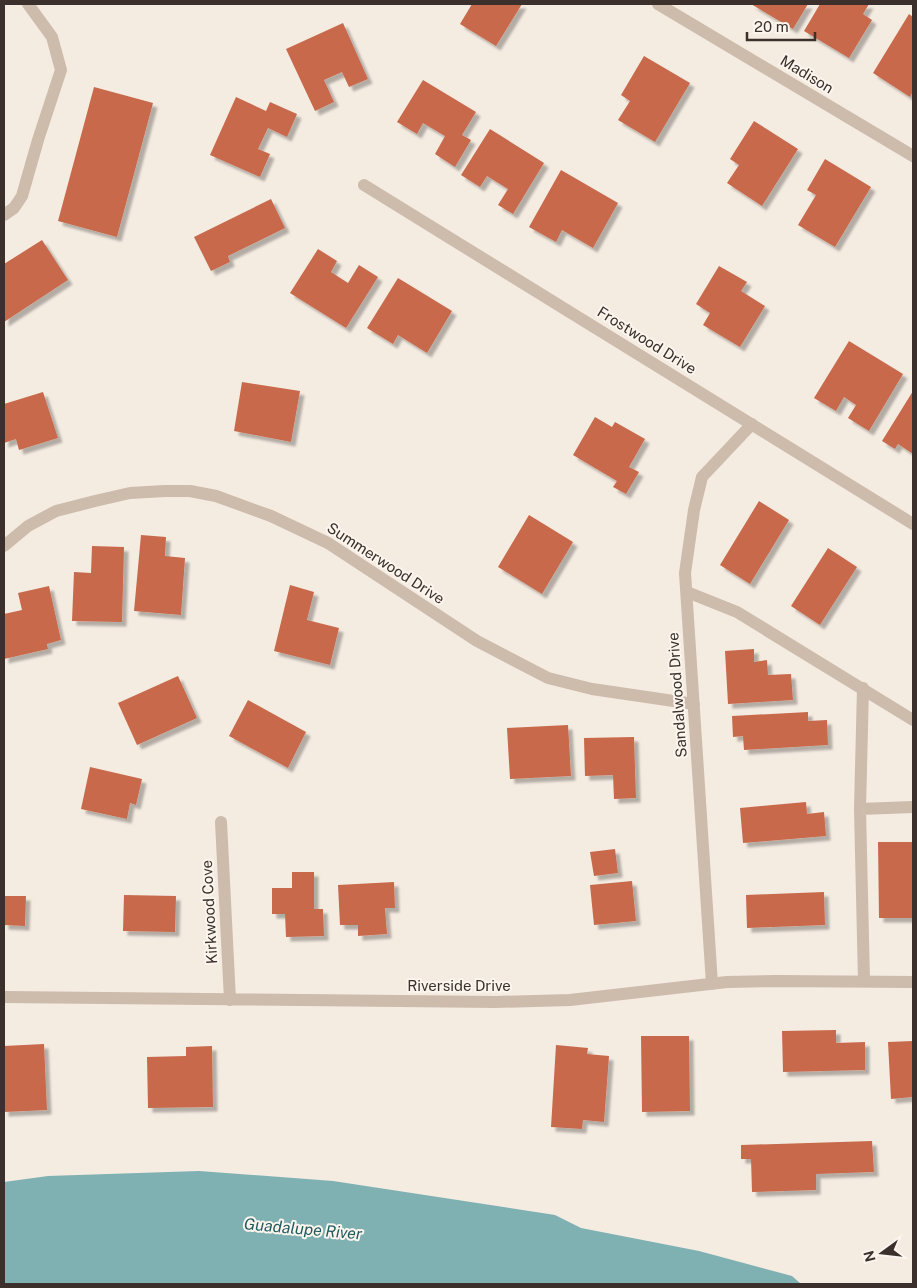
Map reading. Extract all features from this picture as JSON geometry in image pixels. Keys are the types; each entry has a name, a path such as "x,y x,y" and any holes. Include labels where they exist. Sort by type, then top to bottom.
{"street":[{"path":"4,215 14,208 22,196 61,70 52,37 28,4"},
{"name":"Madison","path":"658,4 913,156"},
{"name":"Frostwood Drive","path":"364,185 913,524"},
{"name":"Sandalwood Drive","path":"712,984 685,573 694,510 702,478 752,424"},
{"name":"Summerwood Drive","path":"4,546 28,526 56,511 94,501 130,493 166,491 190,491 216,496 271,516 328,544 477,641 548,678 592,689 694,704"},
{"path":"686,592 737,612 913,720"},
{"path":"863,688 860,809 864,981"},
{"path":"860,809 913,807"},
{"name":"Kirkwood Cove","path":"221,822 230,1000"},
{"name":"Riverside Drive","path":"4,998 496,1002 570,1000 712,984 775,980 913,982"}],"water":[{"name":"Guadalupe River","path":"199,1171 333,1181 555,1215 581,1228 699,1251 792,1276 801,1284 4,1284 4,1182 48,1176"}],"building":[{"path":"472,4 522,4 496,46 460,24"},
{"path":"751,4 808,4 793,29"},
{"path":"820,4 869,4 863,14 872,20 849,58 804,31"},
{"path":"909,14 913,17 913,91 910,97 873,73"},
{"path":"343,23 368,79 349,87 342,72 324,80 334,102 315,111 286,49"},
{"path":"644,56 690,83 655,142 618,120 630,101 621,95"},
{"path":"423,80 476,112 462,135 471,140 455,167 435,154 445,136 423,123 417,134 397,122"},
{"path":"94,87 153,103 117,237 58,221"},
{"path":"236,97 266,111 270,102 297,114 287,137 268,128 258,149 270,154 260,177 210,155"},
{"path":"754,121 798,149 762,206 727,183 739,165 730,159"},
{"path":"490,129 544,163 513,214 498,205 508,189 487,176 480,187 461,175"},
{"path":"825,159 871,187 835,247 798,225 816,195 807,190"},
{"path":"561,170 618,203 593,248 562,230 556,242 529,227"},
{"path":"271,199 285,228 228,256 230,262 211,271 194,237"},
{"path":"42,240 68,280 4,322 4,264"},
{"path":"318,249 337,261 331,272 348,283 359,265 378,277 346,328 290,293"},
{"path":"719,266 747,282 741,291 765,306 740,347 703,325 710,313 696,304"},
{"path":"398,278 452,311 427,353 398,335 393,344 367,328"},
{"path":"849,341 903,374 869,431 848,418 856,405 844,397 836,411 814,398"},
{"path":"242,382 300,391 291,442 234,431"},
{"path":"913,391 913,454 898,444 895,449 882,441"},
{"path":"43,392 58,438 19,450 16,439 4,443 4,404"},
{"path":"595,417 612,427 615,422 645,439 629,467 639,472 626,494 613,487 617,481 573,455"},
{"path":"759,501 789,520 750,584 720,565"},
{"path":"529,515 573,542 542,594 498,567"},
{"path":"141,535 166,537 165,556 185,558 181,615 134,611"},
{"path":"92,546 124,547 122,622 72,621 74,572 91,573"},
{"path":"828,548 857,567 820,625 791,606"},
{"path":"290,585 314,592 307,620 339,628 330,665 274,651"},
{"path":"49,586 61,640 47,644 48,649 4,659 4,614 22,610 18,593"},
{"path":"754,649 754,662 767,660 768,675 791,674 793,700 728,704 725,651"},
{"path":"178,676 197,718 137,745 118,703"},
{"path":"248,700 306,732 288,768 229,736"},
{"path":"808,712 808,721 827,720 828,745 744,750 743,736 733,737 732,716"},
{"path":"568,725 571,776 510,779 507,728"},
{"path":"634,737 636,798 614,799 613,775 585,776 584,738"},
{"path":"90,767 142,779 136,805 130,803 127,819 81,809"},
{"path":"806,802 807,814 824,812 826,836 743,843 740,808"},
{"path":"878,842 913,842 913,918 879,918"},
{"path":"615,849 618,873 594,876 590,852"},
{"path":"292,872 314,872 314,909 323,909 324,936 286,937 285,914 272,914 272,888 292,888"},
{"path":"632,881 636,921 594,925 590,885"},
{"path":"394,882 395,908 385,908 387,934 358,936 358,925 340,925 338,885"},
{"path":"824,892 825,925 747,928 746,895"},
{"path":"124,895 176,896 175,932 123,931"},
{"path":"4,896 26,896 25,926 4,925"},
{"path":"836,1030 836,1043 865,1042 865,1070 783,1072 782,1031"},
{"path":"641,1036 689,1036 690,1111 642,1112"},
{"path":"913,1041 913,1097 891,1099 888,1042"},
{"path":"44,1044 47,1110 4,1112 4,1046"},
{"path":"556,1045 588,1048 587,1054 609,1056 604,1122 583,1120 582,1129 551,1127"},
{"path":"212,1046 213,1107 148,1108 147,1057 186,1056 186,1047"},
{"path":"872,1141 874,1172 816,1174 816,1190 752,1192 751,1159 741,1159 741,1145"}]}
